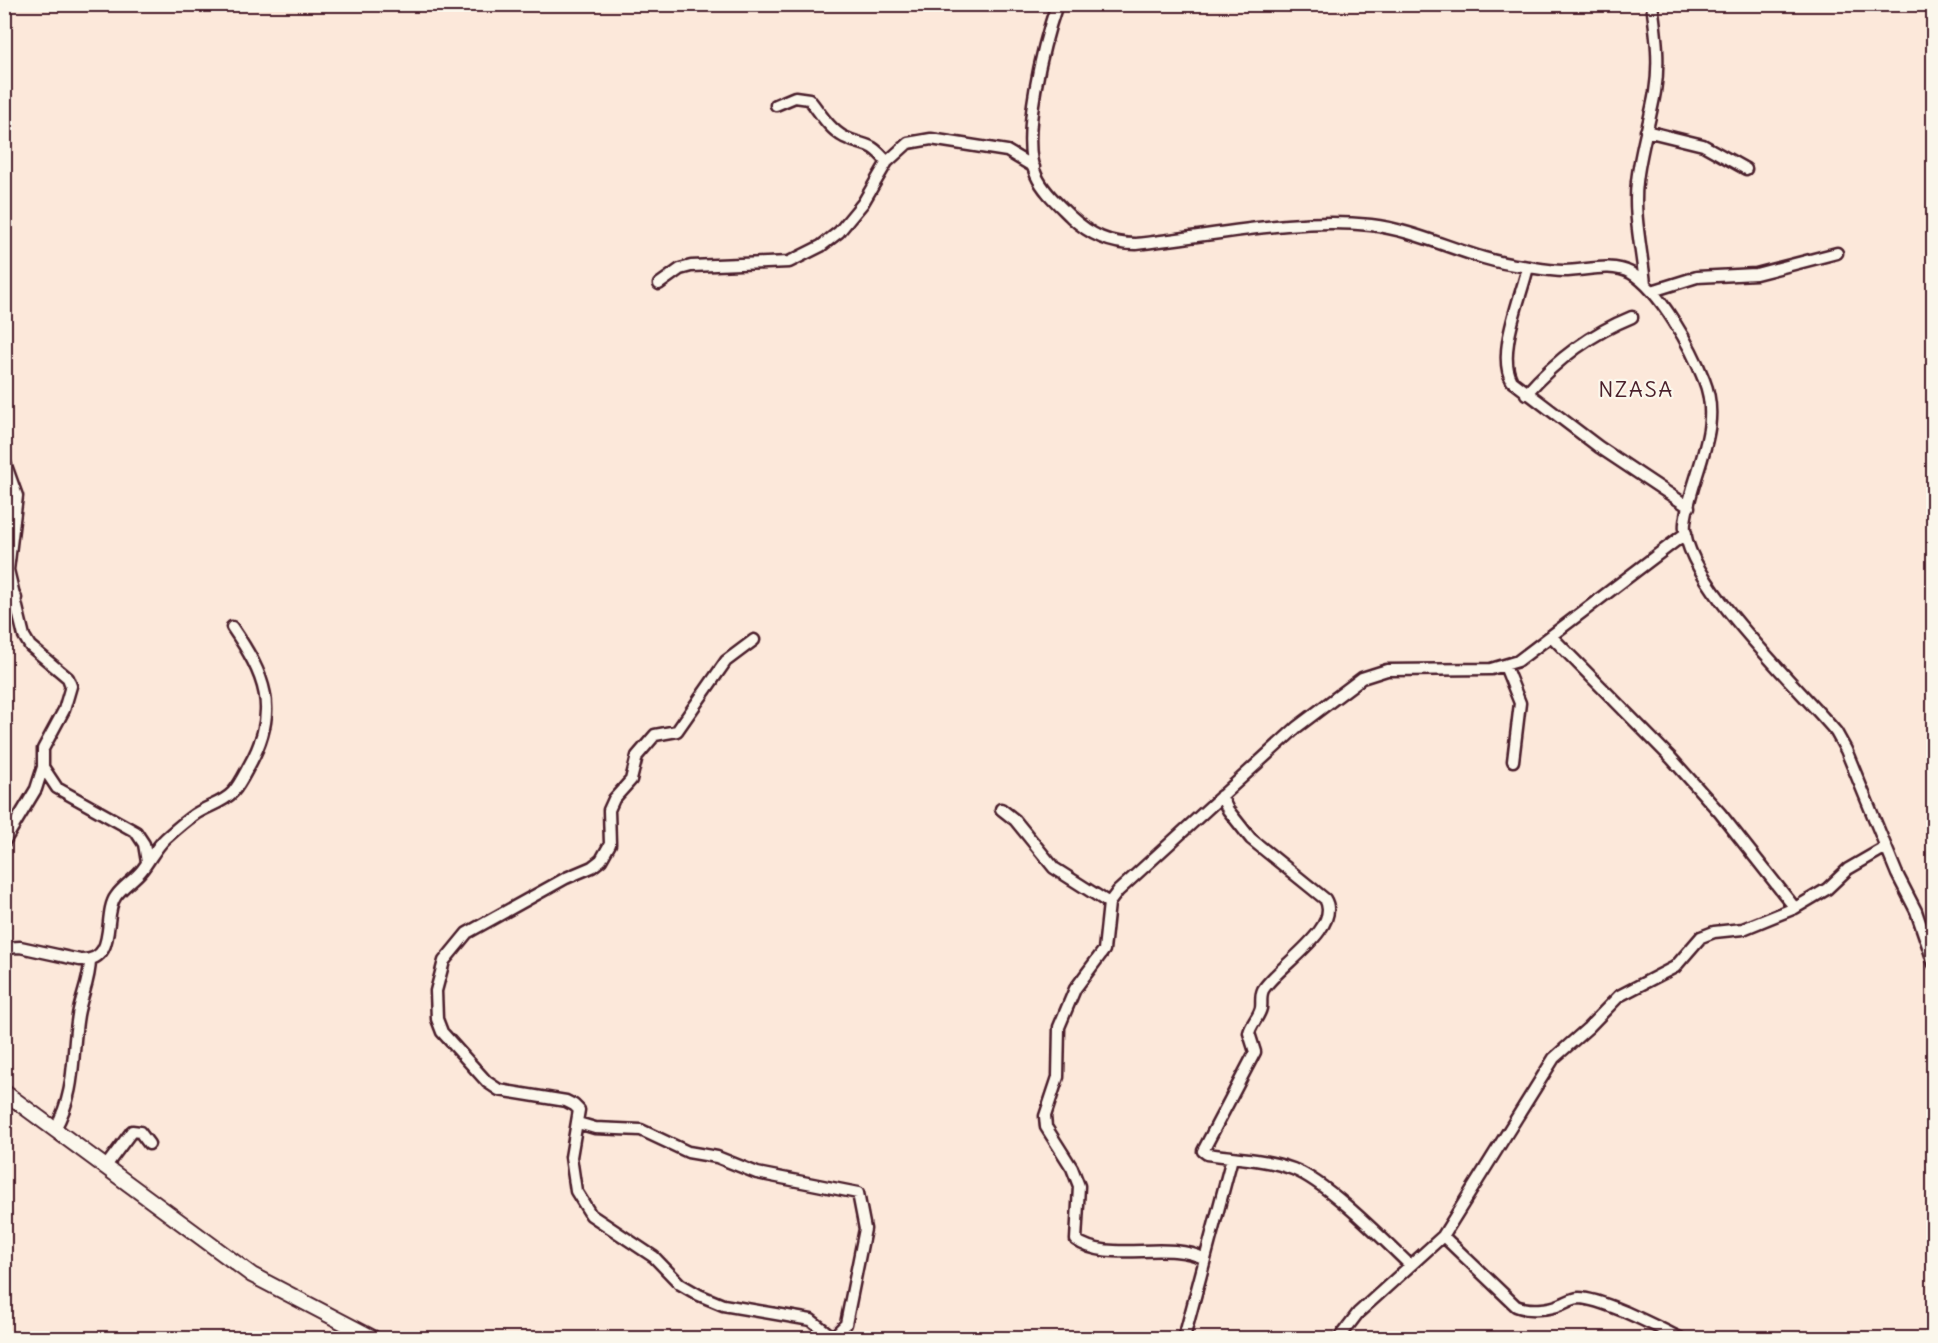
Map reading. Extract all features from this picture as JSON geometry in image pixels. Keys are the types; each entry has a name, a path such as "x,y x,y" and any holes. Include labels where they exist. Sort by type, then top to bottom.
{"main road":[{"path":"4,1092 252,1275 373,1338"}],"street":[{"path":"1056,4 1041,60 1033,108 1031,143 1034,167 1044,190 1075,221 1101,239 1117,244 1188,239 1296,224 1371,225 1479,256 1528,267 1564,271 1613,267 1624,270 1649,287 1677,328 1705,382 1710,409 1708,434 1689,507 1686,533 1693,556 1726,609 1836,732 1851,760 1886,847 1916,911 1934,964"},
{"path":"1649,287 1636,198 1658,64 1658,38 1652,4"},
{"path":"776,105 795,97 809,99 822,116 842,135 868,144 887,162"},
{"path":"1646,131 1703,145 1746,168"},
{"path":"659,284 680,269 692,266 772,264 789,262 807,255 839,232 862,203 887,162 908,142 932,139 1007,151 1034,167"},
{"path":"1649,287 1697,277 1756,274 1837,253"},
{"path":"1528,267 1506,350 1506,372 1512,381 1526,394 1599,447 1689,507"},
{"path":"1526,394 1555,364 1591,336 1632,317"},
{"path":"4,460 17,496 8,566 26,640 70,681 70,691 64,710 43,749 43,767 27,807 4,842"},
{"path":"1205,1259 1196,1254 1172,1250 1108,1250 1076,1240 1079,1186 1072,1168 1046,1127 1045,1116 1058,1077 1059,1027 1075,989 1104,950 1109,903 1118,891 1297,727 1362,678 1387,670 1491,669 1518,661 1552,637 1629,573 1686,533"},
{"path":"4,609 16,598"},
{"path":"55,1129 63,1115 72,1083 78,1017 90,960 101,952 106,940 115,897 164,840 195,815 233,792 263,738 268,710 266,689 244,645 232,627"},
{"path":"1552,637 1671,758 1720,813 1795,908"},
{"path":"578,1123 595,1128 641,1130 688,1152 717,1157 757,1173 858,1193 865,1229 846,1324 834,1338 811,1320 723,1305 680,1284 654,1257 591,1215 576,1191 571,1157 579,1110 574,1104 499,1090 487,1082 442,1032 437,1019 436,991 444,961 467,933 601,860 610,844 609,810 614,799 631,780 637,756 655,735 677,731 726,662 754,640"},
{"path":"1505,666 1520,703 1513,761"},
{"path":"43,767 57,788 136,832 144,844 147,862"},
{"path":"1221,796 1228,810 1251,839 1284,868 1320,894 1329,908 1322,927 1261,994 1260,1012 1249,1034 1255,1052 1203,1149 1207,1154 1286,1167 1307,1176 1373,1229 1410,1265"},
{"path":"1001,808 1015,820 1054,868 1109,903"},
{"path":"1339,1338 1358,1313 1443,1236 1554,1058 1588,1028 1618,996 1675,967 1701,937 1714,932 1743,928 1795,908 1827,889 1848,869 1886,847"},
{"path":"4,948 20,947 90,960"},
{"path":"106,1166 132,1131 140,1132 149,1144"},
{"path":"1184,1338 1232,1158"},
{"path":"1443,1236 1516,1306 1523,1309 1559,1306 1579,1298 1621,1311 1680,1338"}],"district":[{"name":"NZASA","path":"1636,389"}]}
